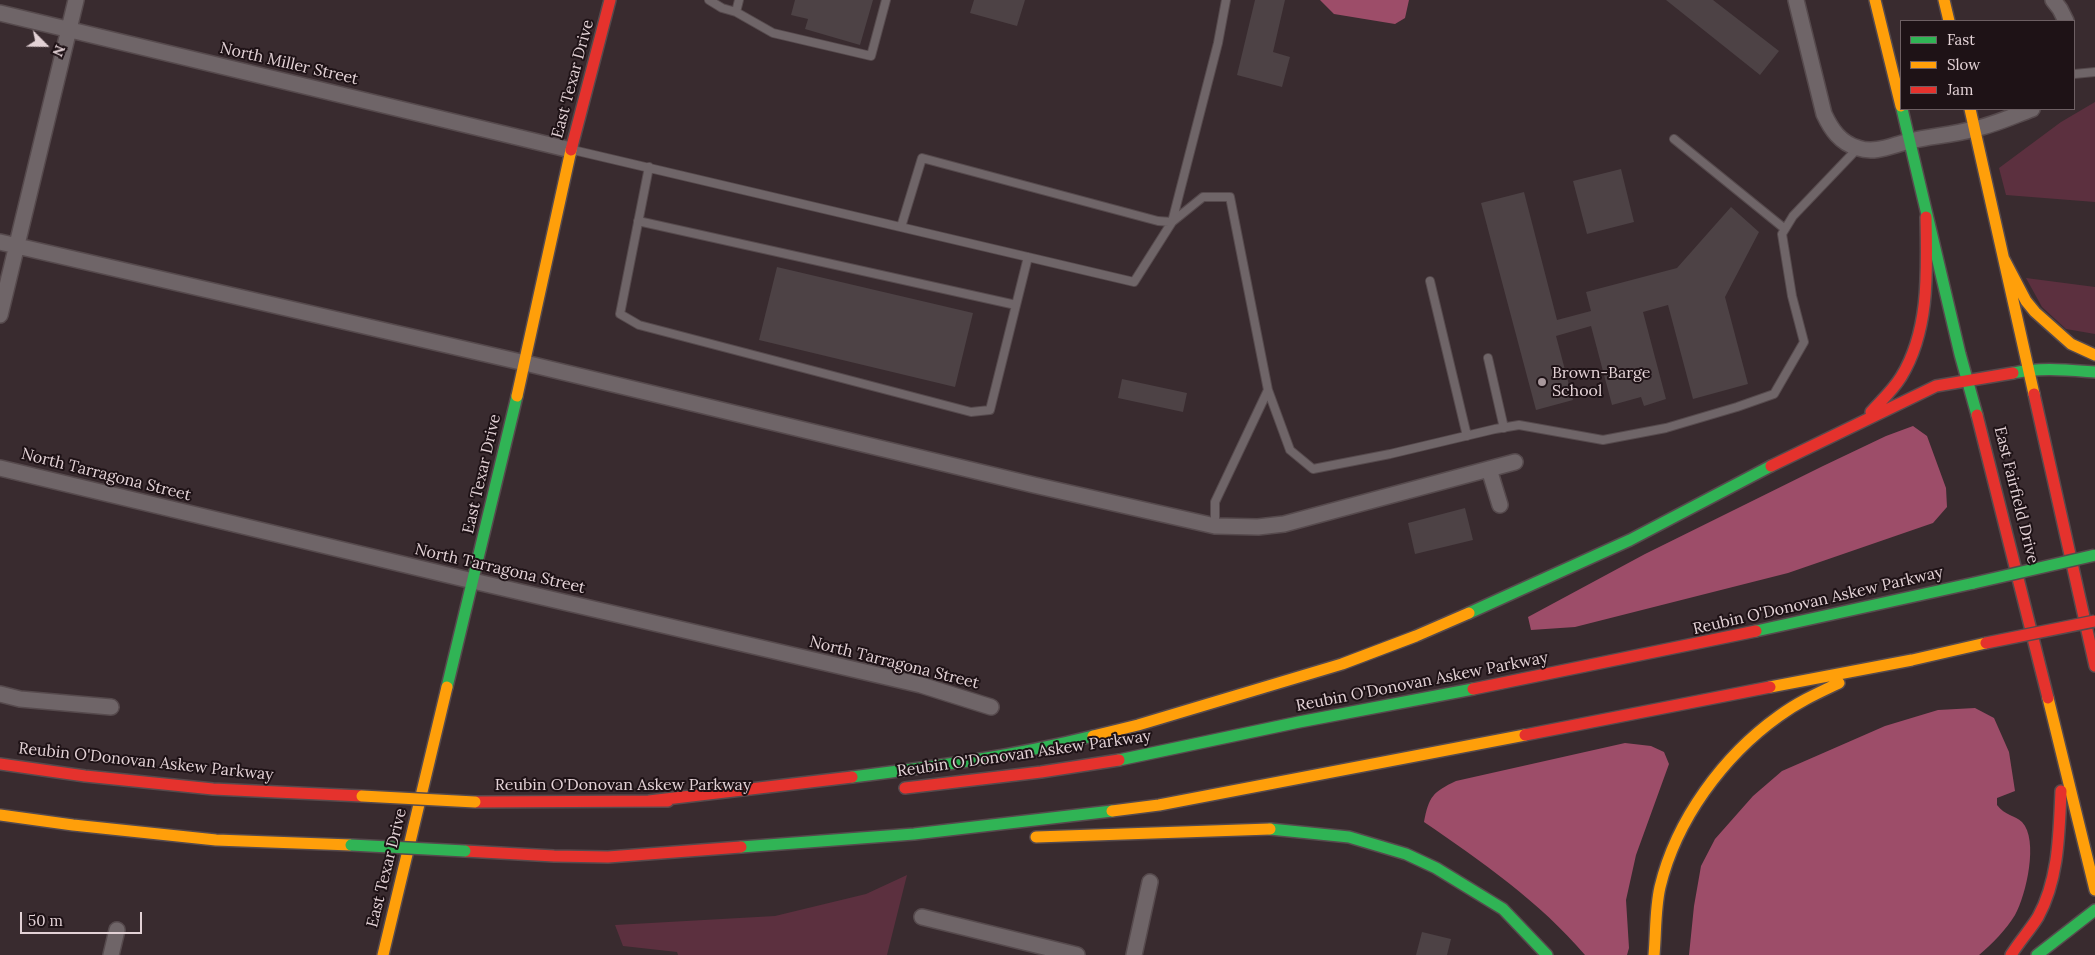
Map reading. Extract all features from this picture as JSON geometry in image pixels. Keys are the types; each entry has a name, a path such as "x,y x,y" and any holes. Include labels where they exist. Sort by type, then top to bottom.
{"main road":[{"name":"East Texar Drive","path":"383,955 525,363 571,150 610,0"},
{"name":"East Fairfield Drive","path":"1875,0 1900,99"},
{"path":"1944,0 1949,20"},
{"name":"East Fairfield Drive","path":"1903,110 1926,217 1986,446 2095,890"},
{"path":"1970,110 2027,370 2095,666"},
{"path":"1864,421 1901,377 1916,343 1921,326 1925,296 1927,264 1926,217"},
{"path":"2004,259 2026,301 2036,312 2071,344 2095,355"},
{"path":"649,802 924,768 1065,743 1138,725 1342,664 1416,636 1572,567 1936,386 1958,381 1968,382 2027,370 2059,369 2095,372"},
{"name":"Reubin O'Donovan Askew Parkway","path":"892,790 1005,777 1122,760 1264,729 1503,684 1724,638 2095,555"},
{"path":"0,815 73,825 216,840 351,845 550,857 610,857 667,851 724,850 1041,822 1159,805 1912,660 2095,621"},
{"path":"1654,955 1660,887 1678,836 1704,791 1737,754 1772,722 1812,696 1853,677 1912,660"},
{"path":"2011,955 2040,914 2054,876 2060,832 2062,761"},
{"name":"Reubin O'Donovan Askew Parkway","path":"0,764 86,776 213,789 475,802 751,800"},
{"path":"988,826 1040,838 1271,829 1349,837 1406,854 1436,868 1467,886 1504,910 1547,955"},
{"path":"2037,955 2095,910"}],"street":[{"path":"0,315 76,0"},
{"path":"1796,0 1824,114 1838,137 1848,144 1871,150 1886,149 1910,141 1975,129 2029,110"},
{"path":"2053,0 2065,20"},
{"name":"North Miller Street","path":"0,13 571,150"},
{"path":"0,242 525,363 1075,495 1215,526 1258,527 1284,524 1515,462"},
{"name":"North Tarragona Street","path":"0,468 473,581 921,685 991,707"},
{"path":"1489,469 1500,505"},
{"path":"0,694 20,699 111,707"},
{"path":"1134,955 1150,882"},
{"path":"922,917 1077,955"},
{"path":"112,955 117,930"}],"lane":[{"path":"709,0 722,8 736,12 773,33 871,56 886,0"},
{"path":"736,12 740,0"},
{"path":"571,150 1134,282 1172,222 1218,43 1226,0"},
{"path":"2075,74 2095,72"},
{"path":"1674,139 1785,228"},
{"path":"901,227 922,158 1158,221 1172,222 1203,198 1230,197 1268,390 1290,450 1313,469 1519,426 1603,440 1666,428 1738,407 1774,394 1804,342 1792,296 1782,234 1793,216 1858,148"},
{"path":"649,167 620,314 639,325 971,412 990,410 1028,257"},
{"path":"638,221 1016,305"},
{"path":"1430,281 1467,436"},
{"path":"1488,358 1504,428"},
{"path":"1215,526 1215,502 1268,390"}],"shaded area":[{"path":"1320,0 1409,0 1405,18 1395,24 1334,14"},
{"path":"2095,102 2095,202 2006,195 1999,168 2061,122"},
{"path":"2026,278 2095,287 2095,334 2066,329 2042,307"},
{"path":"1913,426 1927,436 1946,488 1947,507 1933,523 1788,573 1575,627 1531,630 1528,617 1645,554 1823,466 1886,436"},
{"path":"1975,708 1994,718 2009,752 2015,791 1997,798 1997,805 2003,811 2022,822 2027,830 2030,841 2027,882 2015,915 1979,955 1689,955 1694,906 1701,866 1715,839 1753,796 1782,771 1885,726 1938,710"},
{"path":"1625,743 1651,746 1664,752 1669,764 1636,855 1626,900 1629,948 1627,955 1585,955 1549,917 1509,883 1424,822 1433,796 1442,788 1456,781"},
{"path":"907,875 887,955 678,955 677,952 623,946 615,925 775,916 866,894"}],"building":[{"path":"795,0 873,0 860,45 805,29 808,19 791,15"},
{"path":"974,0 1025,0 1017,26 970,13"},
{"path":"1255,0 1285,0 1273,52 1290,57 1282,87 1237,75"},
{"path":"1666,0 1713,0 1779,51 1760,75"},
{"path":"1621,169 1634,222 1587,234 1573,181"},
{"path":"1524,192 1557,320 1591,311 1586,292 1677,268 1731,207 1759,232 1725,297 1748,384 1693,399 1668,305 1643,312 1666,399 1644,406 1641,397 1612,405 1591,326 1556,336 1573,400 1536,410 1481,203"},
{"path":"777,267 973,313 955,387 759,340"},
{"path":"1122,379 1187,393 1183,412 1118,398"},
{"path":"1465,508 1473,540 1415,554 1408,523"},
{"path":"1422,932 1451,939 1447,955 1416,955"}],"traffic: fast":[{"path":"1902,110 1960,354 1977,415"},
{"path":"2013,373 2044,370 2095,372"},
{"path":"447,687 517,396"},
{"path":"1469,613 1630,540 1771,466"},
{"path":"1974,583 2095,555"},
{"path":"1756,631 1974,583"},
{"path":"1119,760 1299,722 1473,689"},
{"path":"852,777 1003,755 1093,736"},
{"path":"741,847 914,834 1112,811"},
{"path":"1270,829 1349,837 1406,854 1436,868 1503,909 1547,955"},
{"path":"351,845 465,851"},
{"path":"2037,955 2095,910"}],"traffic: slow":[{"path":"1875,0 1900,102"},
{"path":"1944,0 1949,20"},
{"path":"1970,110 2034,394"},
{"path":"517,396 571,150"},
{"path":"2004,259 2026,301 2035,312 2071,344 2095,355"},
{"path":"1093,736 1138,725 1342,664 1416,636 1469,613"},
{"path":"1770,687 1912,660 1986,643"},
{"path":"1654,955 1658,895 1667,862 1677,838 1705,791 1721,770 1758,732 1793,706 1839,683"},
{"path":"383,955 447,687"},
{"path":"2048,698 2095,890"},
{"path":"1112,811 1159,805 1525,735"},
{"path":"362,796 475,802"},
{"path":"0,815 73,825 216,840 351,845"},
{"path":"1036,837 1270,829"}],"traffic: jam":[{"path":"571,150 610,0"},
{"path":"1871,412 1891,391 1901,377 1917,340 1925,299 1926,217"},
{"path":"1771,466 1936,386 2013,373"},
{"path":"2034,394 2095,666"},
{"path":"1977,415 2048,698"},
{"path":"1986,643 2095,621"},
{"path":"1473,689 1756,631"},
{"path":"1525,735 1770,687"},
{"path":"905,788 1041,772 1119,760"},
{"path":"0,764 85,776 213,789 362,796"},
{"path":"649,801 852,777"},
{"path":"2011,955 2038,917 2050,887 2057,856 2061,791"},
{"path":"475,802 668,801"},
{"path":"465,851 608,857 741,847"}],"place":[{"name":"Brown-Barge School","path":"1542,382"}]}
